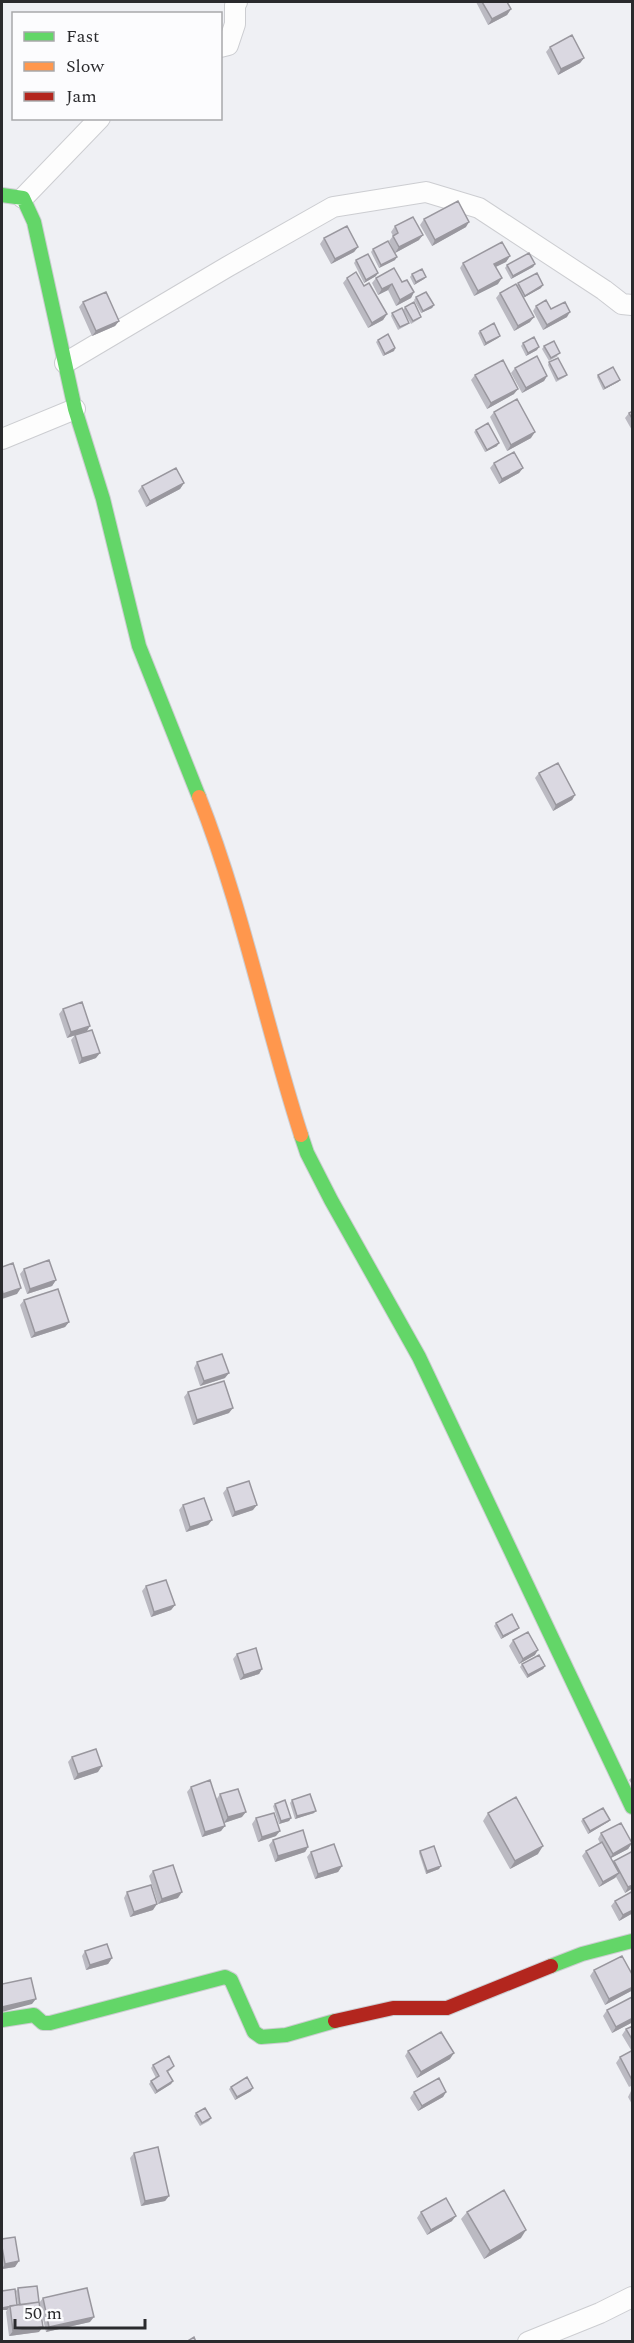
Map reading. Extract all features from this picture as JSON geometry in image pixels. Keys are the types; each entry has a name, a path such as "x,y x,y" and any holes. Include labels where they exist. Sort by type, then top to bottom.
{"street":[{"path":"222,46 228,45 235,24 237,2"},
{"path":"23,198 98,120"},
{"path":"65,363 333,207 426,192 479,208 622,304 633,305"},
{"path":"2,195 23,198"},
{"path":"23,198 34,222 75,409 103,499 139,645 216,840 245,934 277,1059 307,1153 419,1357 633,1806"},
{"path":"2,439 75,409"},
{"path":"2,2020 34,2015 43,2023 50,2023 225,1977 231,1980 254,2032 261,2037 286,2035 359,2014 393,2008 447,2008 582,1954 633,1941"},
{"path":"528,2342 633,2297"}],"building":[{"path":"482,2 507,2 511,9 492,19"},
{"path":"572,35 584,58 561,69 550,47"},
{"path":"458,201 469,222 435,240 424,219"},
{"path":"413,217 423,235 399,247 393,236 398,233 395,226"},
{"path":"347,226 358,247 335,259 324,238"},
{"path":"388,241 397,257 381,265 373,249"},
{"path":"502,242 510,256 494,264 502,278 478,291 463,263"},
{"path":"529,253 535,264 513,276 507,265"},
{"path":"368,254 378,273 366,280 356,260"},
{"path":"394,268 402,282 407,280 414,292 400,300 392,284 382,289 376,278"},
{"path":"422,269 426,277 416,282 412,274"},
{"path":"356,272 364,286 369,283 387,314 372,323 347,278"},
{"path":"537,273 543,285 525,296 518,283"},
{"path":"516,284 534,317 518,326 500,293"},
{"path":"106,292 119,321 96,331 83,302"},
{"path":"426,292 434,305 423,311 416,297"},
{"path":"546,300 551,309 565,302 570,312 547,325 536,306"},
{"path":"414,302 421,317 413,321 405,307"},
{"path":"402,308 409,323 400,327 392,313"},
{"path":"494,323 500,336 486,343 480,331"},
{"path":"388,334 395,348 385,354 378,340"},
{"path":"534,337 539,347 528,353 523,343"},
{"path":"554,341 560,353 551,358 544,346"},
{"path":"537,356 547,376 526,388 515,368"},
{"path":"558,358 567,375 558,379 549,362"},
{"path":"503,360 518,389 491,403 475,375"},
{"path":"613,367 620,380 605,388 598,375"},
{"path":"517,399 535,432 511,445 494,412"},
{"path":"488,423 499,443 487,450 476,430"},
{"path":"514,452 523,468 502,479 494,463"},
{"path":"176,468 184,483 150,501 142,486"},
{"path":"558,763 575,795 556,805 539,773"},
{"path":"82,1002 90,1026 71,1032 63,1009"},
{"path":"92,1030 100,1053 82,1058 75,1035"},
{"path":"49,1260 56,1280 30,1289 24,1269"},
{"path":"13,1263 21,1288 3,1294 2,1267"},
{"path":"58,1289 69,1322 35,1333 24,1300"},
{"path":"222,1354 229,1373 204,1381 197,1362"},
{"path":"224,1381 233,1408 197,1420 188,1392"},
{"path":"249,1481 257,1505 235,1512 227,1488"},
{"path":"204,1498 212,1520 190,1527 183,1505"},
{"path":"166,1580 175,1605 154,1612 146,1586"},
{"path":"512,1614 519,1628 503,1636 496,1623"},
{"path":"528,1632 538,1650 523,1659 513,1640"},
{"path":"256,1648 262,1669 244,1675 237,1654"},
{"path":"539,1655 545,1666 528,1675 522,1664"},
{"path":"96,1749 102,1766 78,1774 72,1757"},
{"path":"210,1780 225,1826 205,1832 191,1787"},
{"path":"238,1789 246,1812 228,1817 220,1794"},
{"path":"310,1794 316,1811 297,1816 292,1800"},
{"path":"516,1797 543,1846 515,1861 488,1813"},
{"path":"285,1800 291,1818 281,1821 275,1804"},
{"path":"603,1808 610,1820 590,1831 583,1819"},
{"path":"274,1813 280,1831 262,1837 256,1818"},
{"path":"621,1823 632,1843 613,1854 601,1833"},
{"path":"303,1830 308,1847 278,1856 273,1840"},
{"path":"602,1842 619,1873 603,1882 586,1851"},
{"path":"334,1844 342,1866 318,1874 311,1852"},
{"path":"434,1846 441,1866 427,1871 420,1851"},
{"path":"633,1851 633,1885 628,1887 614,1861"},
{"path":"173,1865 182,1892 162,1899 153,1871"},
{"path":"151,1885 157,1904 134,1912 127,1892"},
{"path":"633,1891 633,1910 623,1915 615,1901"},
{"path":"107,1944 112,1958 90,1965 85,1951"},
{"path":"622,1956 633,1976 633,1987 609,1999 594,1970"},
{"path":"31,1978 36,1999 2,2007 2,1984"},
{"path":"632,1997 633,2018 616,2027 607,2010"},
{"path":"633,2026 633,2041 626,2029"},
{"path":"441,2032 454,2053 421,2072 408,2051"},
{"path":"633,2050 633,2082 620,2057"},
{"path":"169,2056 174,2066 167,2071 173,2081 157,2091 151,2081 159,2076 153,2065"},
{"path":"247,2077 253,2088 237,2097 231,2087"},
{"path":"439,2078 446,2092 422,2106 414,2092"},
{"path":"205,2108 211,2118 202,2123 196,2113"},
{"path":"158,2147 169,2196 145,2201 134,2153"},
{"path":"504,2190 526,2230 490,2251 467,2212"},
{"path":"446,2198 456,2216 431,2230 421,2212"},
{"path":"15,2237 19,2261 5,2264 2,2239"},
{"path":"37,2286 39,2302 20,2305 18,2288"},
{"path":"87,2288 94,2317 49,2327 43,2298"},
{"path":"15,2289 17,2305 2,2308 2,2291"},
{"path":"39,2302 43,2327 13,2331 10,2306"},
{"path":"194,2337 196,2342 186,2342"}],"traffic: fast":[{"path":"2,195 23,198 34,222 75,409 103,499 139,646 199,797"},
{"path":"301,1135 307,1153 331,1200 419,1357 632,1807"},
{"path":"551,1966 582,1954 632,1941"},
{"path":"2,2020 34,2015 43,2023 50,2023 225,1977 231,1980 254,2032 261,2037 286,2035 335,2021"}],"traffic: slow":[{"path":"199,797 241,922 301,1135"}],"traffic: jam":[{"path":"335,2021 393,2008 447,2008 551,1966"}]}
